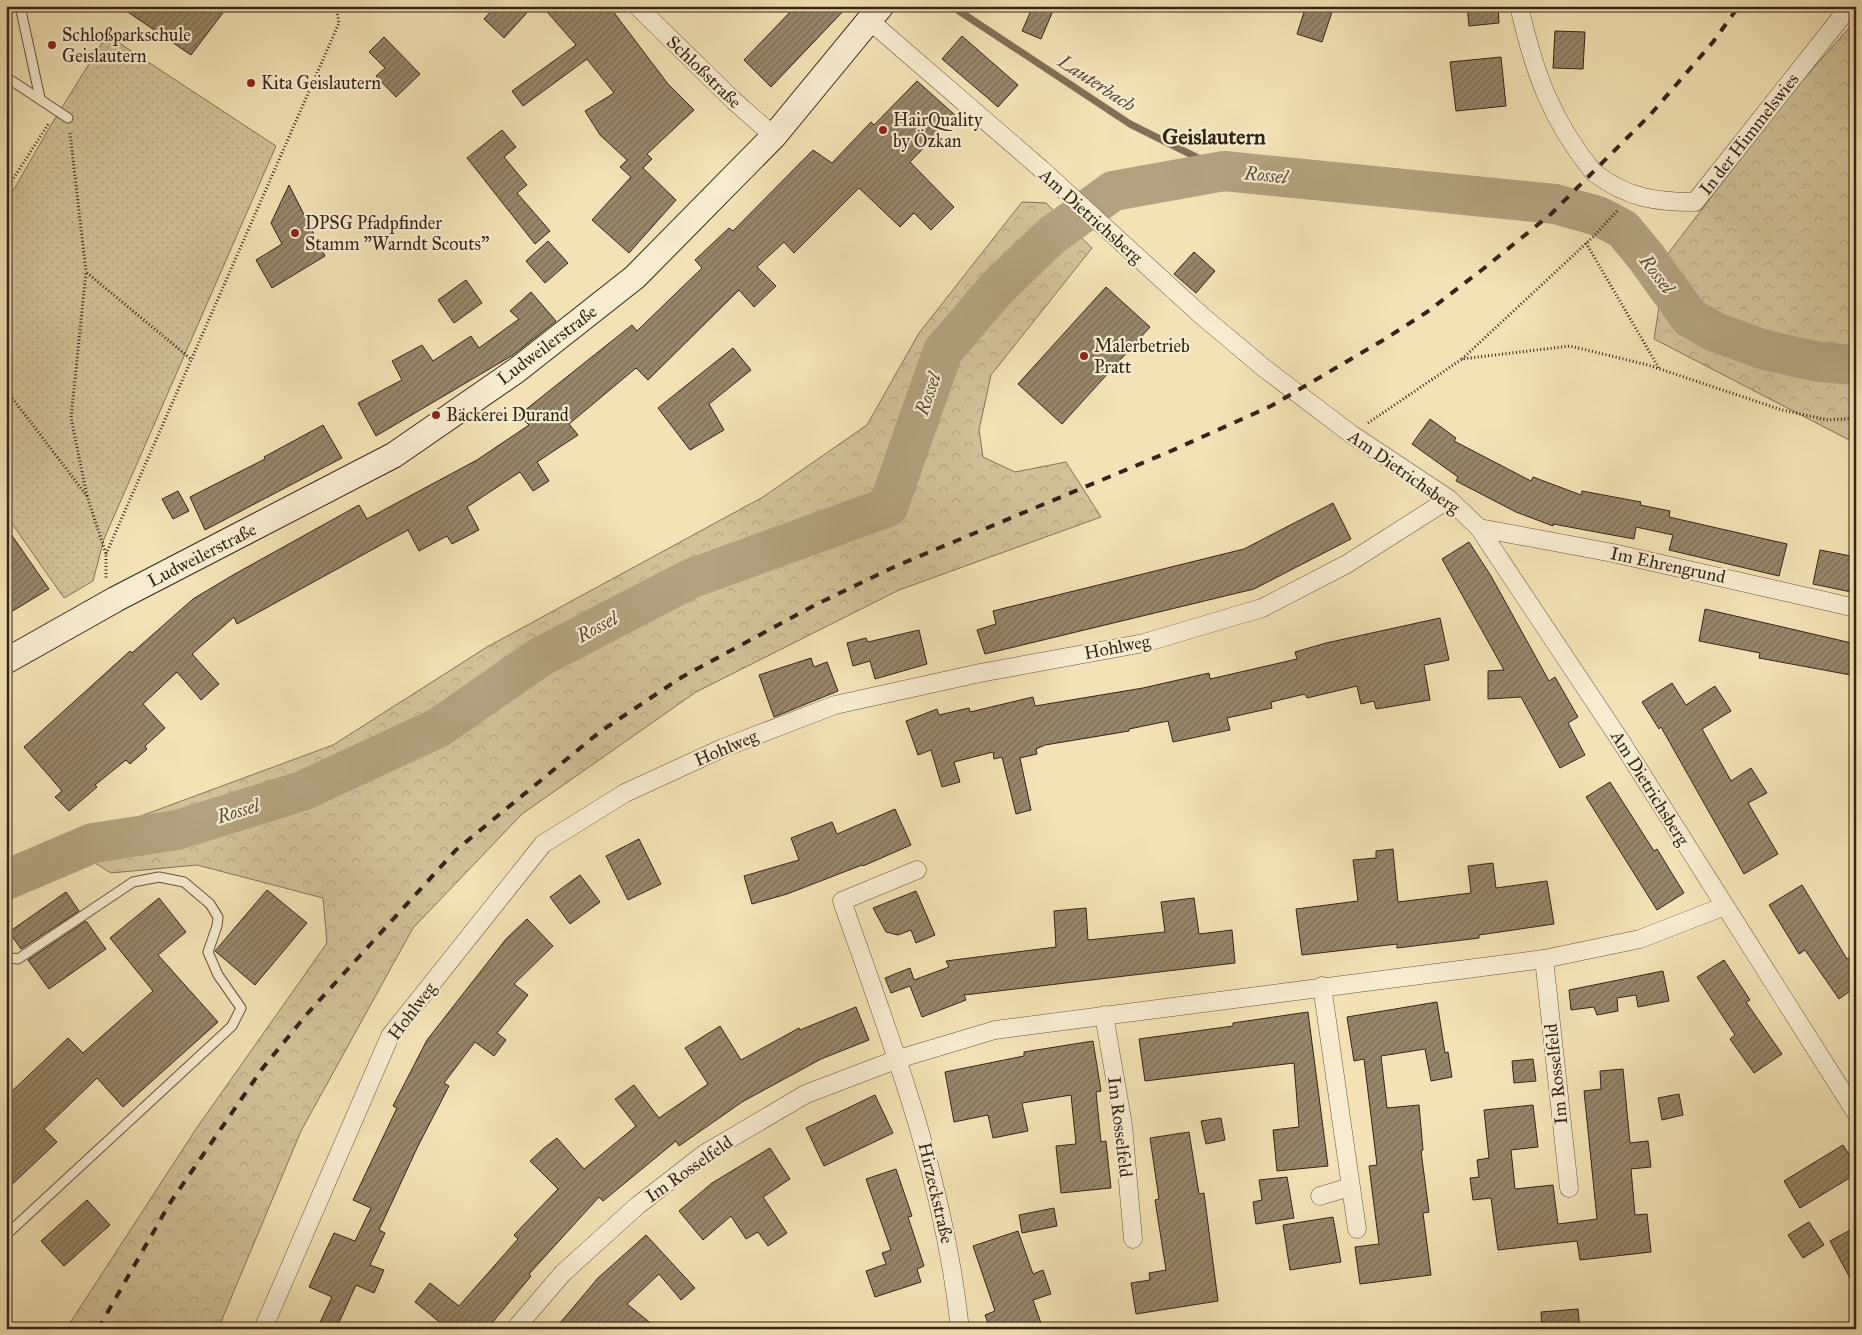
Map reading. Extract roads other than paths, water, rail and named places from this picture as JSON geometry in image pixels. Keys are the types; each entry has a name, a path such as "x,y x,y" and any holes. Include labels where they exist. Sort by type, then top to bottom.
{"main road":[{"name":"Ludweilerstraße","path":"6,661 116,599 394,455 517,370 635,278 774,136 875,14"}],"street":[{"name":"Schloßstraße","path":"637,6 734,101 774,136"},
{"name":"In der Himmelswies","path":"1519,6 1530,53 1550,106 1576,150 1595,174 1620,191 1664,202 1695,202 1850,6"},
{"name":"Am Dietrichsberg","path":"875,14 1102,225 1229,339 1351,434 1449,499 1480,528 1622,743 1856,1113"},
{"name":"Hohlweg","path":"263,1329 390,1036 543,844 625,793 723,748 835,705 980,673 1144,644 1262,608 1347,564 1449,499"},
{"name":"Im Ehrengrund","path":"1480,528 1613,553 1856,608"},
{"path":"898,1059 842,901 917,870"},
{"name":"Im Rosselfeld","path":"515,1329 563,1273 637,1206 704,1154 806,1094 898,1059 995,1030 1322,986 1544,959 1640,939 1725,906"},
{"name":"Im Rosselfeld","path":"1544,959 1569,1188"},
{"path":"1322,986 1357,1229"},
{"name":"Im Rosselfeld","path":"1104,1015 1123,1125 1133,1239"},
{"name":"Hirzeckstraße","path":"898,1059 926,1147 947,1235 960,1329"},
{"path":"1320,1196 1350,1186"}],"lane":[{"path":"20,6 40,98"},
{"path":"6,77 68,118"},
{"path":"6,957 18,959 133,882 159,877 184,882 201,894 218,917 217,926 208,952 218,975 240,1008 232,1026 6,1235"}],"waterway":[{"name":"Lauterbach","path":"959,11 1130,124 1224,171"},
{"name":"Rossel","path":"6,880 93,843 177,830 302,791 438,728 540,657 690,579 888,507 943,351 996,289 1051,236 1113,191 1224,171 1555,204 1598,216 1623,229 1646,257 1690,318 1715,332 1765,350 1819,362 1856,365"}],"railway":[{"path":"98,1329 170,1203 262,1069 307,1014 456,850 601,731 682,677 815,605 896,566 1171,451 1271,406 1385,339 1427,312 1551,214 1651,114 1713,42 1739,6"}],"place":[{"name":"Schloßparkschule Geislautern","path":"52,45"},
{"name":"Kita Geislautern","path":"251,83"},
{"name":"HairQuality by Özkan","path":"883,130"},
{"name":"DPSG Pfadpfinder Stamm \"Warndt Scouts\"","path":"295,233"},
{"name":"Malerbetrieb Pratt","path":"1084,356"},
{"name":"Bäckerei Durand","path":"436,415"}],"district":[{"name":"Geislautern","path":"1214,136"}]}
